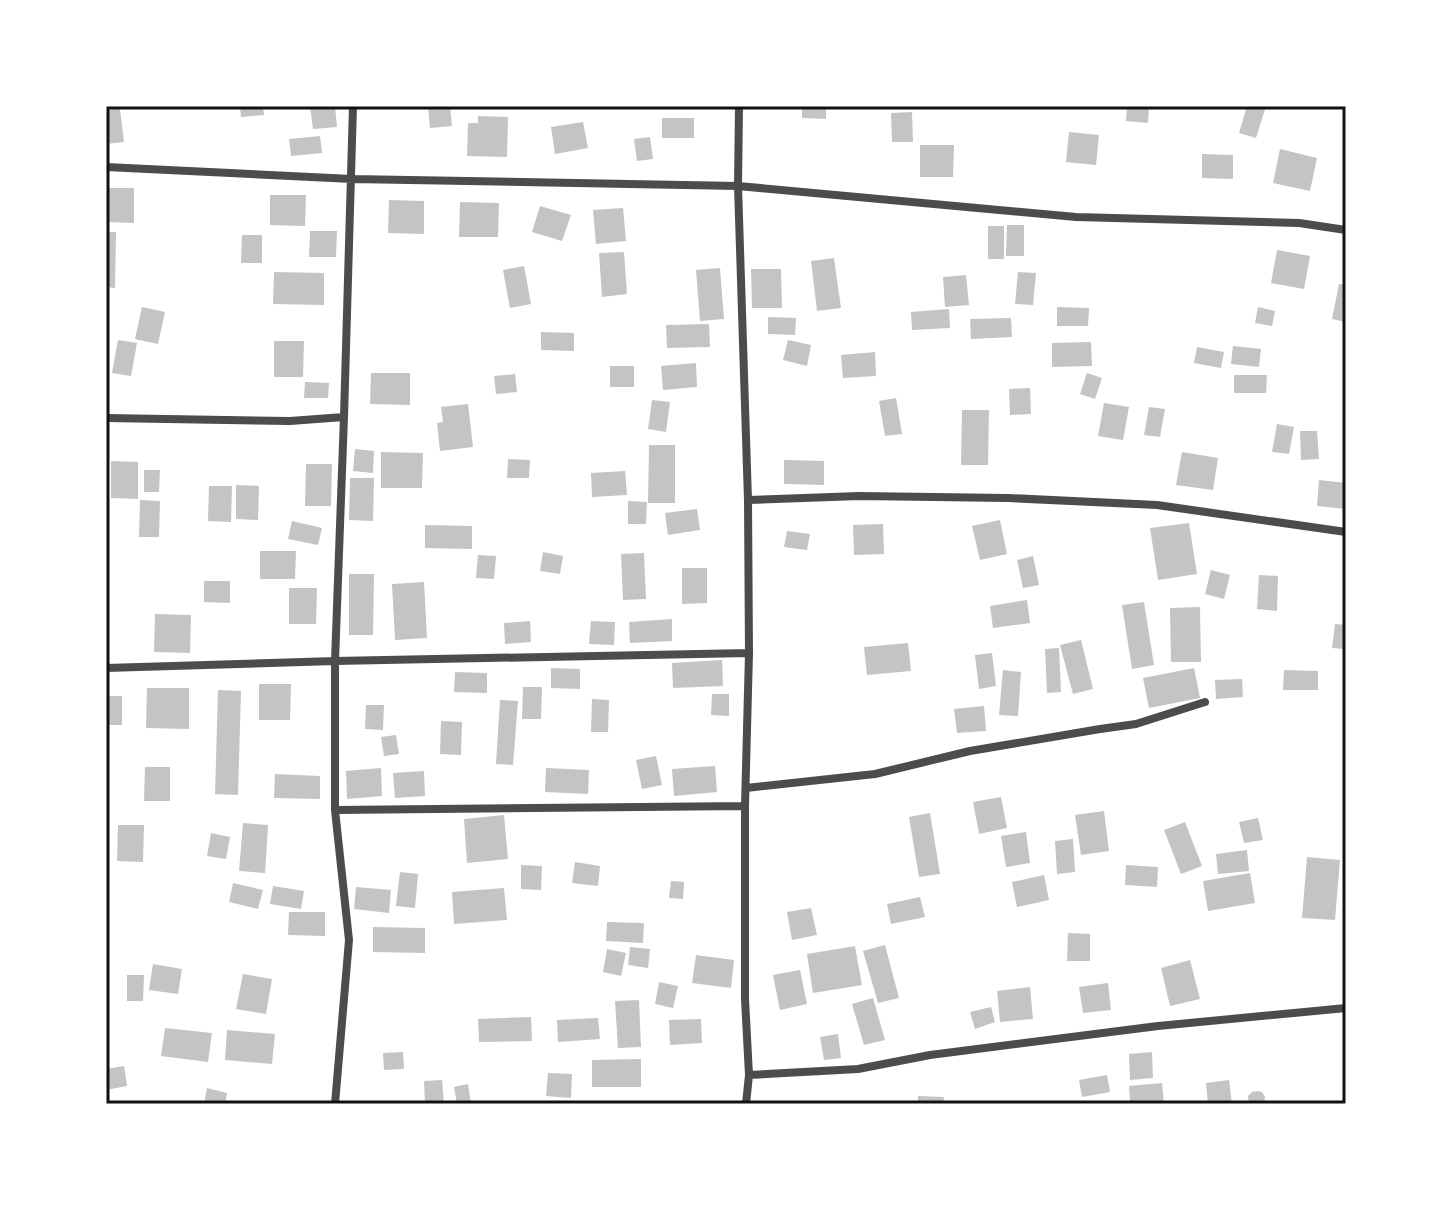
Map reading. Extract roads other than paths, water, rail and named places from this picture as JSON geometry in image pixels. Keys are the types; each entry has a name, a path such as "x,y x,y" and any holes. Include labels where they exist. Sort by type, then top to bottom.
{"street":[{"path":"335,1104 349,940 335,810 335,661 353,106"},
{"path":"739,106 738,186 748,500 745,999 749,1075 746,1104"},
{"path":"106,167 352,179 738,186 1076,217 1299,223 1346,230"},
{"path":"106,418 290,421 344,417"},
{"path":"748,500 859,496 1008,498 1157,505 1346,532"},
{"path":"106,668 749,653"},
{"path":"746,788 875,774 970,751 1136,724 1205,702"},
{"path":"335,810 745,806"},
{"path":"749,1075 858,1069 930,1055 1143,1028 1346,1008"}]}
